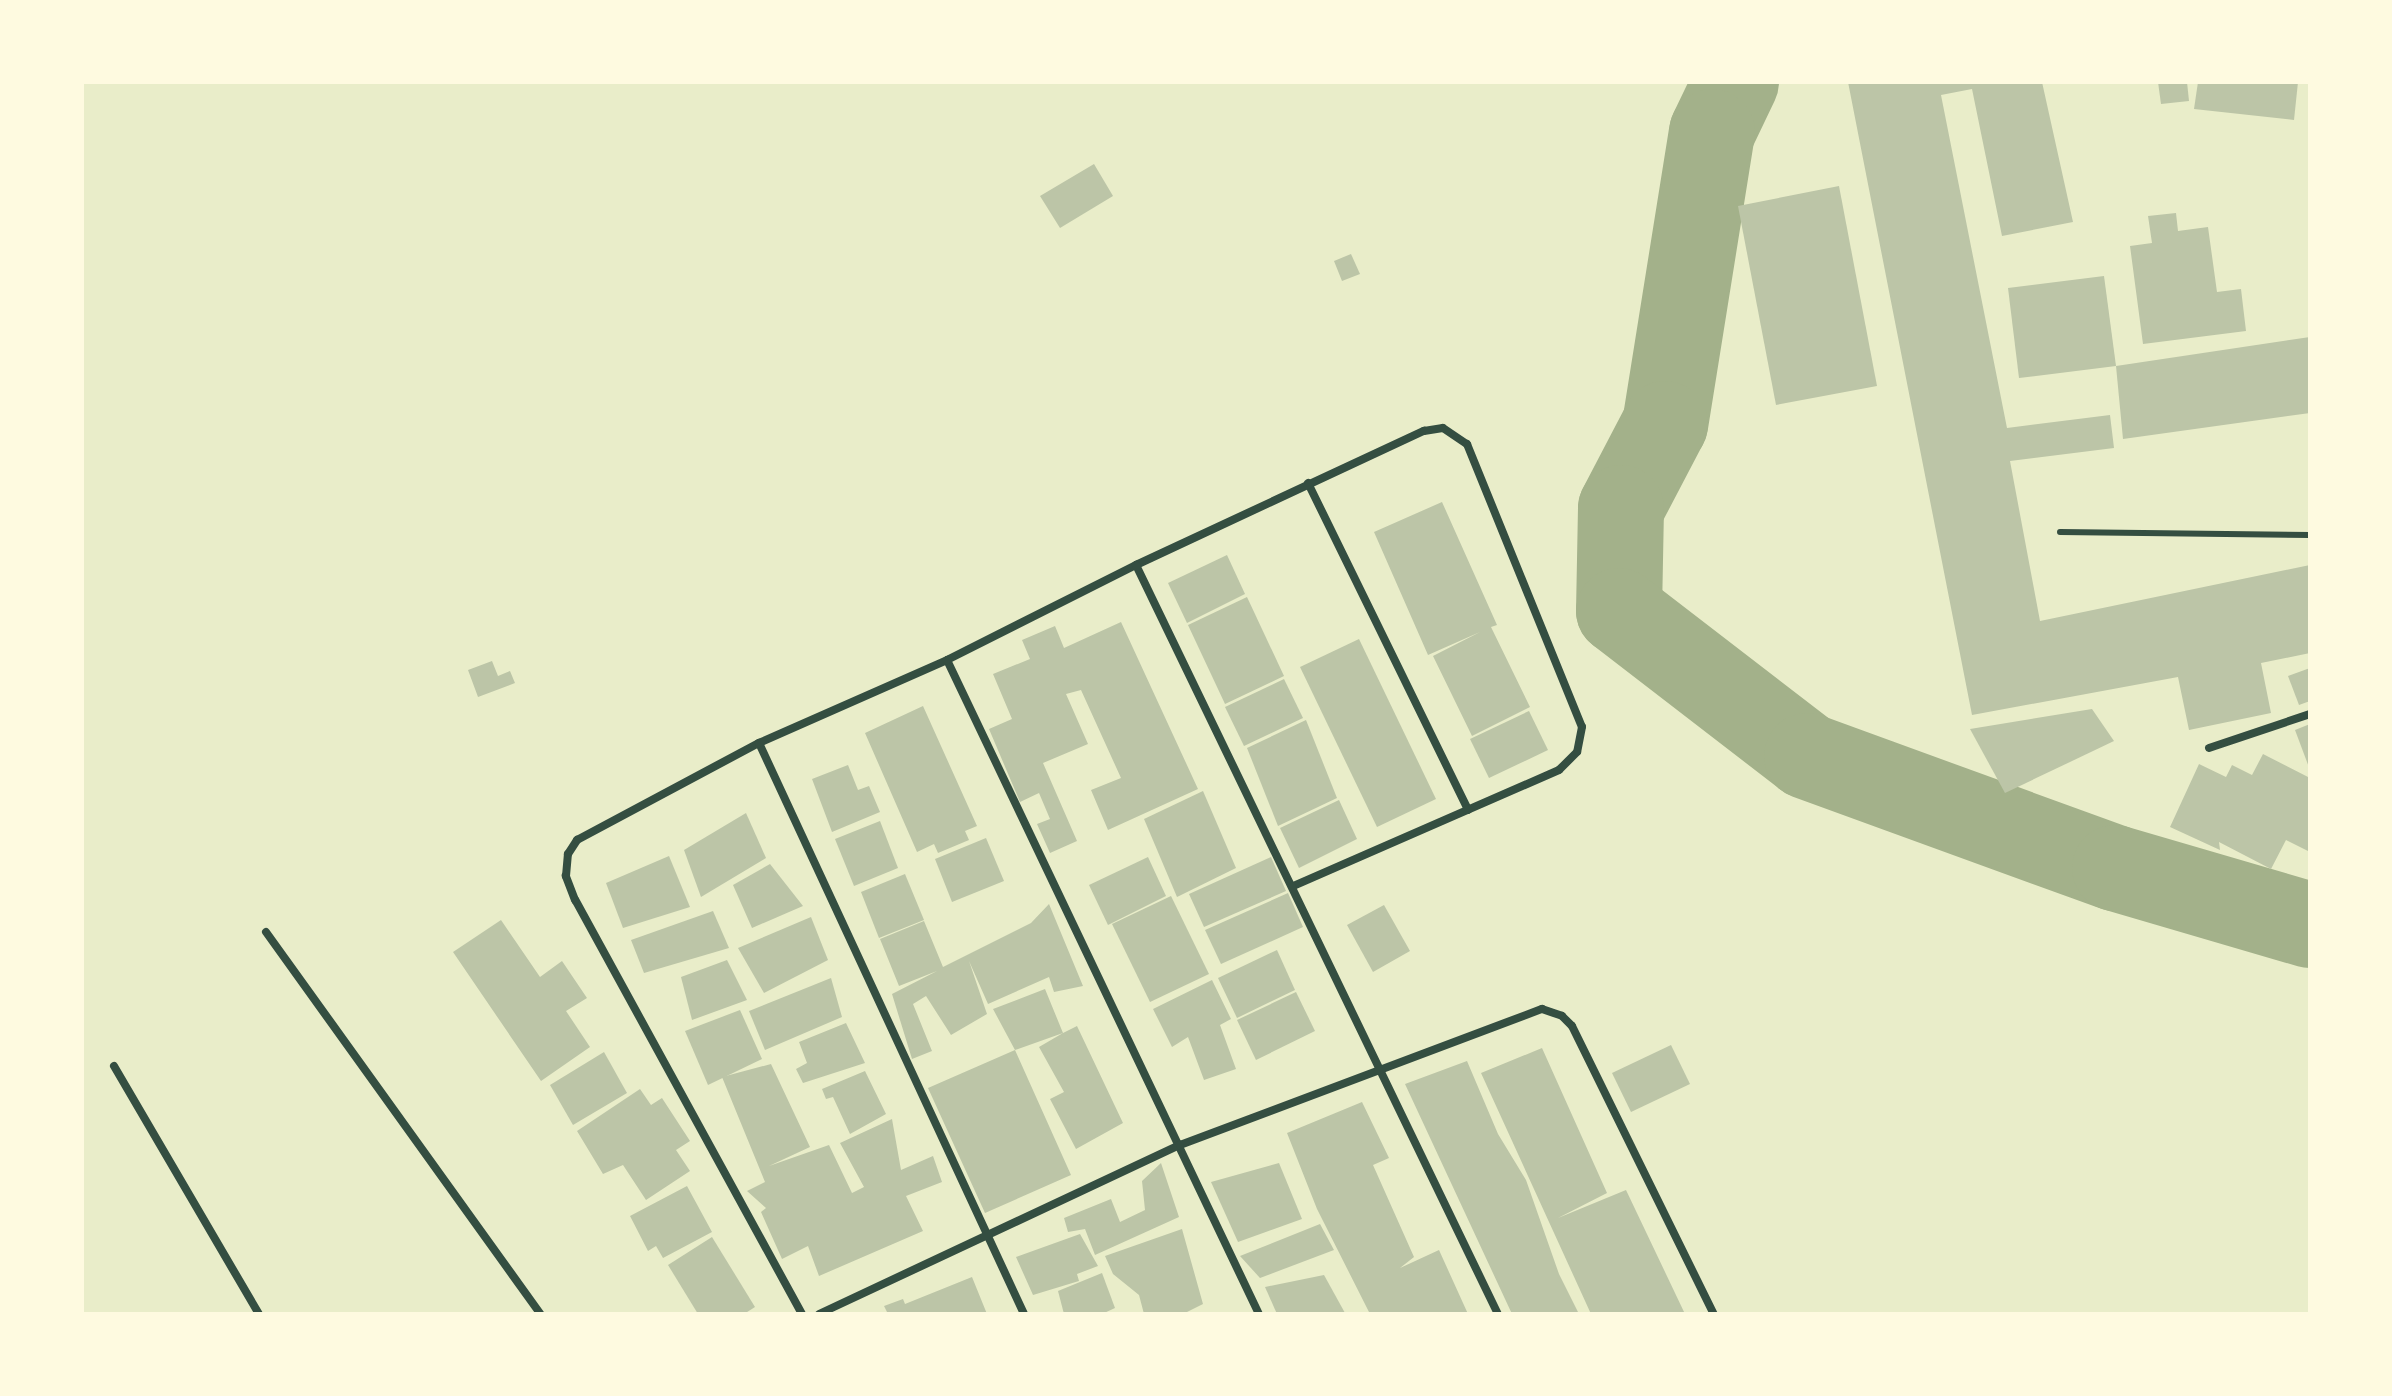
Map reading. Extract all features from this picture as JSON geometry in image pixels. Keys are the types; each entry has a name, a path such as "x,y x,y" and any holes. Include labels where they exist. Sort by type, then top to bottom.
{"street":[{"path":"802,1314 566,876 577,840 759,743 947,660 1308,483 1424,431 1443,428 1467,444 1582,727 1577,752 1559,770 1294,886"},
{"path":"1308,483 1468,810"},
{"path":"1136,565 1382,1066 1498,1314"},
{"path":"947,660 1259,1314"},
{"path":"2209,748 2310,714"},
{"path":"759,743 1024,1314"},
{"path":"266,932 541,1314"},
{"path":"819,1314 984,1233 1180,1145 1529,1011 1562,1016 1572,1026 1714,1314"},
{"path":"114,1066 259,1314"}],"lane":[{"path":"2060,532 2310,535"}],"building":[{"path":"1848,82 2042,82 2073,222 2002,236 1972,89 1941,95 2007,428 2110,415 2114,448 2010,461 2040,621 2310,565 2310,653 2261,663 2271,713 2189,730 2178,677 1972,715"},
{"path":"2158,82 2187,82 2189,101 2161,104"},
{"path":"2198,82 2298,82 2294,120 2194,109"},
{"path":"1094,164 1113,196 1060,228 1040,196"},
{"path":"1839,186 1877,386 1776,405 1738,206"},
{"path":"2176,213 2178,231 2208,227 2217,292 2241,289 2246,331 2143,344 2130,246 2152,243 2148,216"},
{"path":"1351,254 1360,274 1342,281 1334,261"},
{"path":"2104,276 2116,366 2019,378 2008,288"},
{"path":"2310,337 2310,413 2123,439 2116,366"},
{"path":"1442,502 1497,625 1491,627 1530,707 1472,736 1433,656 1480,632 1428,655 1374,532"},
{"path":"1227,555 1245,594 1187,623 1168,583"},
{"path":"1247,597 1284,676 1225,704 1188,625"},
{"path":"1121,622 1198,789 1108,830 1091,790 1121,778 1081,690 1066,694 1088,744 1043,763 1077,841 1050,853 1037,824 1050,819 1039,793 1020,802 989,729 1012,719 993,674 1030,659 1022,640 1055,626 1064,648"},
{"path":"1359,639 1436,799 1377,827 1300,667"},
{"path":"492,661 498,676 510,671 515,683 478,697 468,670"},
{"path":"2310,668 2310,701 2299,705 2288,676"},
{"path":"1284,679 1303,718 1244,746 1225,707"},
{"path":"923,706 977,826 965,831 969,840 938,853 934,844 917,852 865,733"},
{"path":"2092,709 2114,741 2005,793 1970,729"},
{"path":"1529,711 1548,750 1489,778 1470,739"},
{"path":"1306,720 1337,798 1278,826 1247,748"},
{"path":"2310,724 2310,770 2295,730"},
{"path":"2263,754 2310,778 2310,852 2286,840 2271,869 2219,842 2220,850 2170,827 2199,764 2226,777 2232,765 2252,775"},
{"path":"848,765 858,790 869,786 880,812 832,832 812,779"},
{"path":"1203,791 1236,868 1177,897 1144,819"},
{"path":"1339,800 1357,839 1299,868 1280,828"},
{"path":"746,813 766,858 701,897 684,850"},
{"path":"880,821 898,868 854,886 835,839"},
{"path":"986,838 1004,881 952,902 935,859"},
{"path":"669,856 690,907 623,928 606,883"},
{"path":"1148,857 1166,896 1108,925 1089,885"},
{"path":"1271,857 1286,891 1204,927 1189,894"},
{"path":"770,864 803,906 752,928 733,885"},
{"path":"905,874 924,920 879,938 861,892"},
{"path":"1288,893 1303,927 1221,964 1205,930"},
{"path":"1171,896 1209,974 1150,1002 1112,924"},
{"path":"1049,904 1083,986 1054,992 1049,977 988,1004 969,961 987,1014 951,1035 926,996 913,1004 932,1051 912,1059 892,994 937,971 899,986 880,939 924,921 943,967 1031,923"},
{"path":"1384,905 1410,951 1373,972 1347,925"},
{"path":"713,911 729,948 644,973 631,940"},
{"path":"811,917 828,960 764,993 738,948"},
{"path":"501,920 540,977 562,961 587,998 566,1011 590,1047 541,1081 453,952"},
{"path":"1277,950 1295,990 1237,1018 1218,978"},
{"path":"727,960 747,1000 692,1020 681,977"},
{"path":"831,978 842,1017 765,1050 749,1011"},
{"path":"1212,980 1231,1019 1220,1025 1236,1069 1204,1080 1188,1037 1172,1047 1153,1009"},
{"path":"1045,989 1063,1033 1015,1050 993,1009"},
{"path":"1296,992 1315,1031 1256,1060 1237,1020"},
{"path":"740,1010 762,1059 708,1085 685,1031"},
{"path":"846,1023 865,1063 803,1083 796,1069 807,1063 799,1042"},
{"path":"1077,1026 1123,1123 1076,1149 1050,1099 1064,1092 1039,1047"},
{"path":"1671,1045 1690,1084 1631,1112 1612,1073"},
{"path":"1542,1048 1607,1193 1558,1218 1626,1190 1685,1314 1591,1314 1481,1073"},
{"path":"1015,1050 1071,1175 985,1213 928,1088"},
{"path":"604,1052 627,1093 573,1125 550,1085"},
{"path":"1467,1061 1498,1134 1526,1180 1559,1274 1579,1314 1512,1314 1405,1084"},
{"path":"771,1064 810,1147 769,1166 829,1145 852,1193 864,1187 840,1143 892,1119 901,1170 933,1156 942,1182 906,1196 923,1231 819,1276 808,1246 782,1259 761,1212 766,1208 747,1191 765,1182 722,1077"},
{"path":"865,1071 886,1114 850,1134 833,1097 826,1099 822,1089"},
{"path":"640,1089 651,1105 662,1098 690,1141 676,1150 690,1171 646,1200 623,1165 603,1174 577,1131"},
{"path":"1362,1102 1389,1158 1373,1165 1414,1257 1400,1268 1439,1250 1468,1314 1370,1314 1317,1209 1287,1133"},
{"path":"1161,1163 1179,1217 1095,1255 1085,1229 1068,1232 1064,1218 1111,1199 1120,1222 1145,1210 1142,1181"},
{"path":"1279,1163 1302,1219 1238,1242 1211,1182"},
{"path":"687,1186 712,1232 663,1258 656,1246 648,1251 630,1216"},
{"path":"1320,1224 1334,1250 1260,1278 1240,1256"},
{"path":"1182,1229 1203,1304 1183,1314 1144,1314 1139,1295 1113,1274 1105,1256"},
{"path":"1080,1234 1098,1266 1077,1274 1079,1281 1033,1295 1016,1257"},
{"path":"712,1237 755,1307 744,1314 698,1314 668,1265"},
{"path":"1102,1273 1115,1308 1102,1314 1064,1314 1058,1291"},
{"path":"1324,1275 1345,1313 1277,1314 1265,1287"},
{"path":"972,1277 987,1314 888,1314 884,1306 903,1299 905,1304"}],"waterway":[{"path":"1736,82 1712,132 1665,424 1621,508 1619,611 1807,756 2115,868 2310,925"}]}
